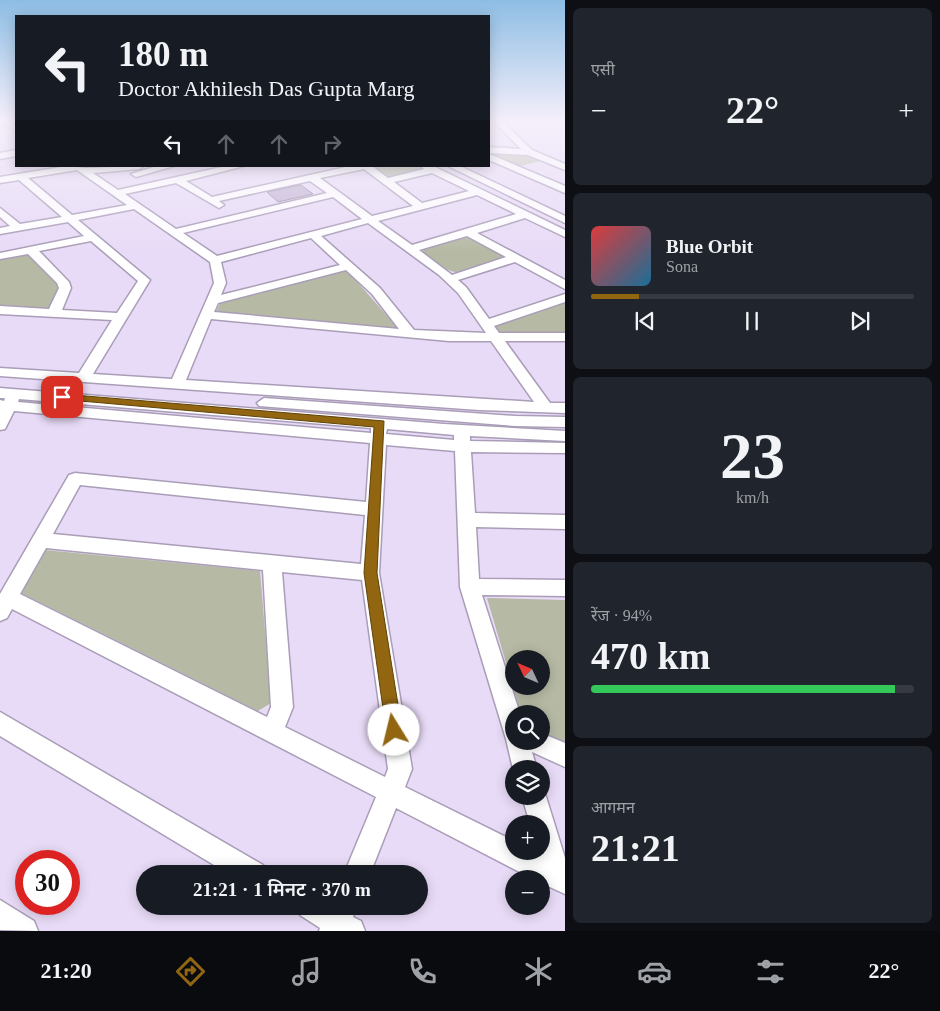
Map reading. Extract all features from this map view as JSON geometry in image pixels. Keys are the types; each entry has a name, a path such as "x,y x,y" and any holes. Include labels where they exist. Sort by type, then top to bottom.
{"street":[{"path":"509,165 565,190"},
{"path":"516,169 547,165"},
{"path":"0,180 81,168 128,167 138,170 162,167"},
{"path":"117,193 178,180 211,169 230,167"},
{"path":"211,200 358,167"},
{"path":"364,167 420,206"},
{"path":"460,167 565,220"},
{"path":"81,168 215,260 219,269 220,283 177,384"},
{"path":"386,181 432,168 565,228"},
{"path":"432,168 565,234"},
{"path":"138,170 152,185"},
{"path":"21,177 144,280 83,378"},
{"path":"313,178 450,279 462,290 545,407"},
{"path":"178,180 238,217"},
{"path":"215,260 477,192"},
{"path":"175,232 335,194"},
{"path":"0,231 136,206"},
{"path":"0,210 18,228"},
{"path":"410,249 526,215"},
{"path":"468,232 565,285"},
{"path":"313,234 376,291 410,334"},
{"path":"0,256 93,237"},
{"path":"31,250 63,282 65,288 54,313"},
{"path":"450,279 516,258"},
{"path":"212,301 348,266"},
{"path":"487,324 565,298"},
{"path":"0,310 120,317"},
{"path":"206,315 448,337 565,337"},
{"path":"5,392 83,378 177,384 237,400 379,431"},
{"path":"5,392 565,408"},
{"path":"0,425 5,392"},
{"path":"5,392 462,438 528,449 565,448"},
{"path":"237,400 515,421 565,422"},
{"path":"361,865 400,769 370,573 379,431"},
{"path":"462,438 565,436"},
{"path":"462,438 470,587 506,705"},
{"path":"374,509 74,479 4,604 272,732 562,880"},
{"path":"466,520 565,522"},
{"path":"40,540 370,573"},
{"path":"272,563 282,707 272,732"},
{"path":"470,587 565,588"},
{"path":"0,723 239,865"},
{"path":"550,748 565,755"},
{"path":"537,805 562,880"},
{"path":"0,914 24,931"},
{"path":"326,915 341,923"}],"green space":[{"path":"371,167 421,167 427,170 389,179"},
{"path":"459,237 474,239 503,255 501,260 476,269 460,272 444,268 422,254 424,248"},
{"path":"28,252 58,284 58,293 51,309 0,306 0,258"},
{"path":"347,270 401,332 216,312 220,303"},
{"path":"565,302 565,335 501,335 494,326"},
{"path":"45,550 260,571 271,703 258,711 21,593"},
{"path":"487,598 565,600 565,745 550,739 550,705 518,705 515,695 550,695 550,650 505,650 505,659"}],"building":[{"path":"301,185 313,194 278,202 267,192"}],"route":[{"path":"62,397 380,424 370,573 394,730"}]}
